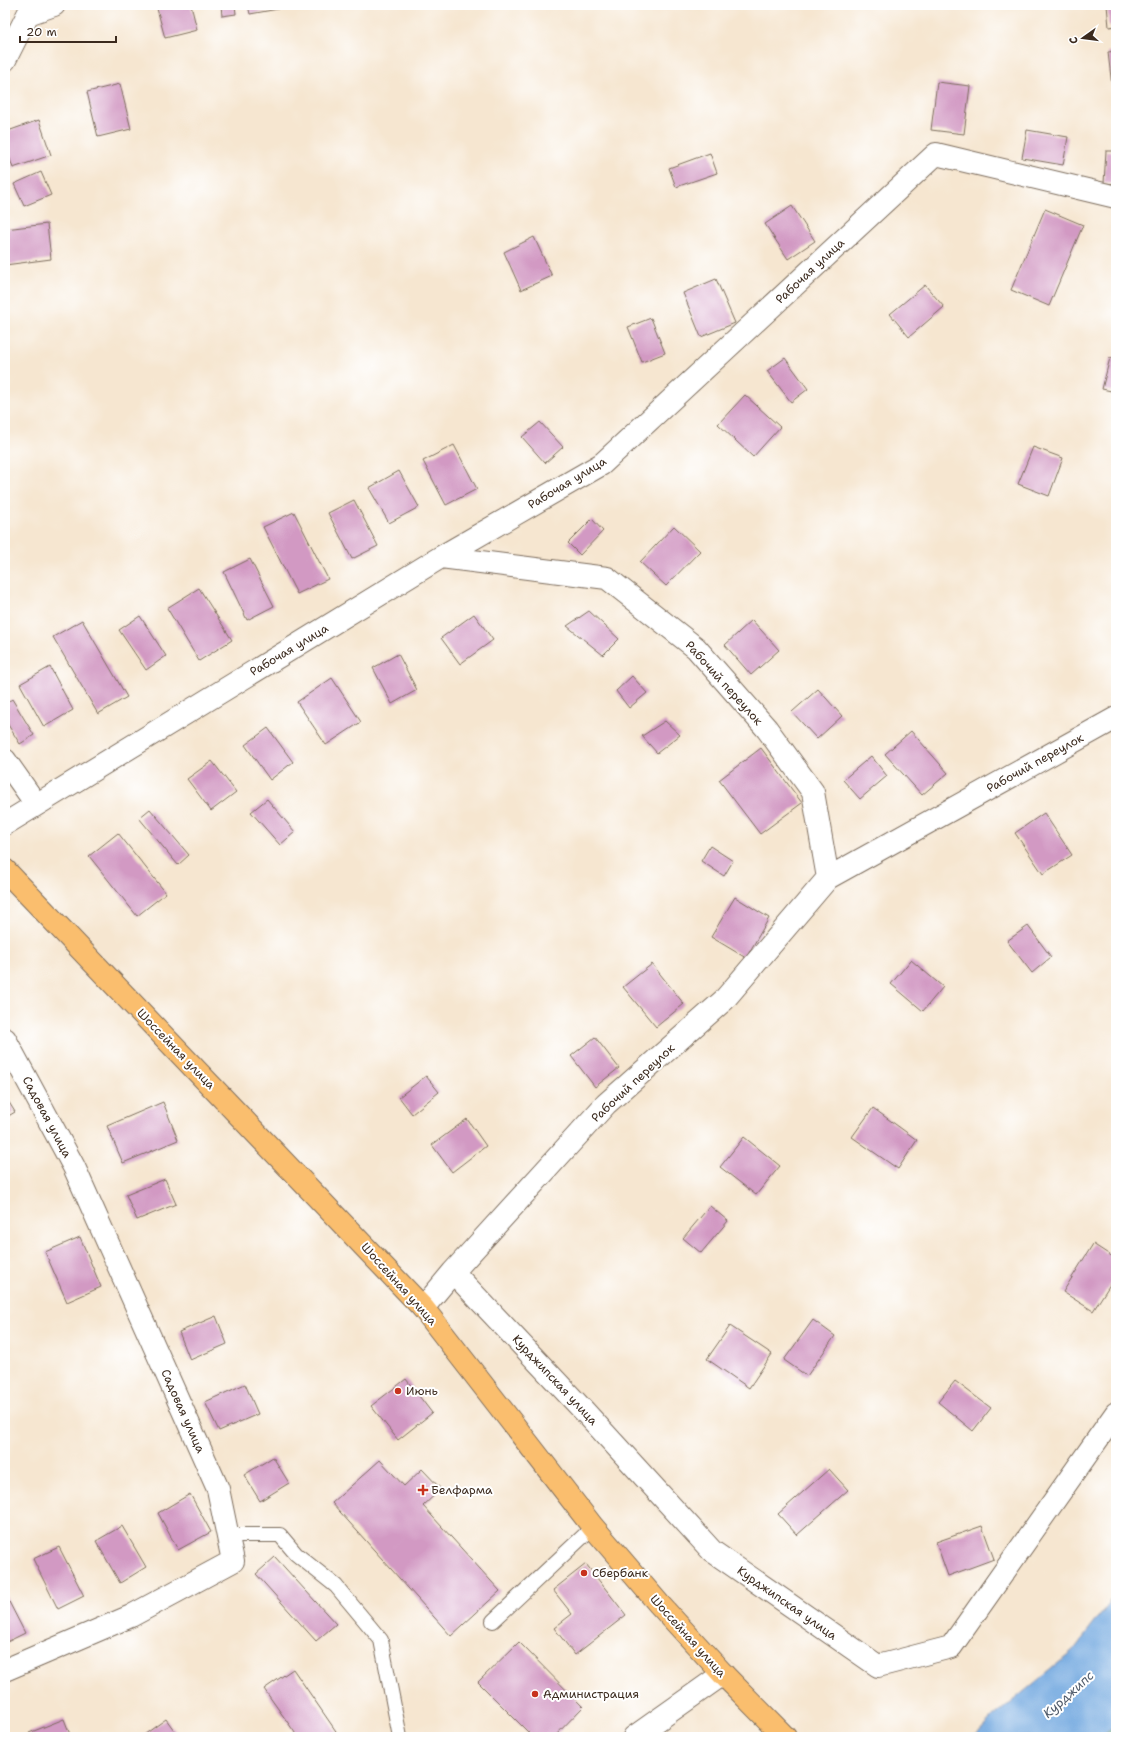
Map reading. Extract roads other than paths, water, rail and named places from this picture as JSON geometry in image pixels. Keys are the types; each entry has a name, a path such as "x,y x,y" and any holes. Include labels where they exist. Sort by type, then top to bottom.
{"main road":[{"name":"Шоссейная улица","path":"5,870 423,1308 593,1527 659,1604 723,1674 785,1737"}],"street":[{"path":"5,60 25,10 54,5"},
{"name":"Рабочая улица","path":"5,824 441,557 602,464 936,154 1116,197"},
{"name":"Рабочий переулок","path":"441,557 607,578 696,648 767,729 813,792 828,878"},
{"name":"Рабочий переулок","path":"423,1308 453,1272 606,1104 724,1000 828,878 1116,718"},
{"path":"5,760 36,804"},
{"name":"Садовая улица","path":"5,1039 74,1167 218,1489 233,1561 131,1616 5,1670"},
{"name":"Курджипская улица","path":"453,1272 591,1418 712,1551 878,1666 951,1647 1116,1413"},
{"path":"634,1737 723,1674"}],"lane":[{"path":"493,1621 593,1527"},
{"path":"228,1535 280,1535 296,1554 336,1586 380,1640 400,1737"}],"water":[{"name":"Курджипс","path":"1116,1595 1116,1725 1099,1737 974,1737 993,1717 1073,1651"}],"place":[{"name":"Июнь","path":"398,1391"},
{"name":"Белфарма","path":"423,1490"},
{"name":"Сбербанк","path":"584,1573"},
{"name":"Администрация","path":"535,1694"}]}
